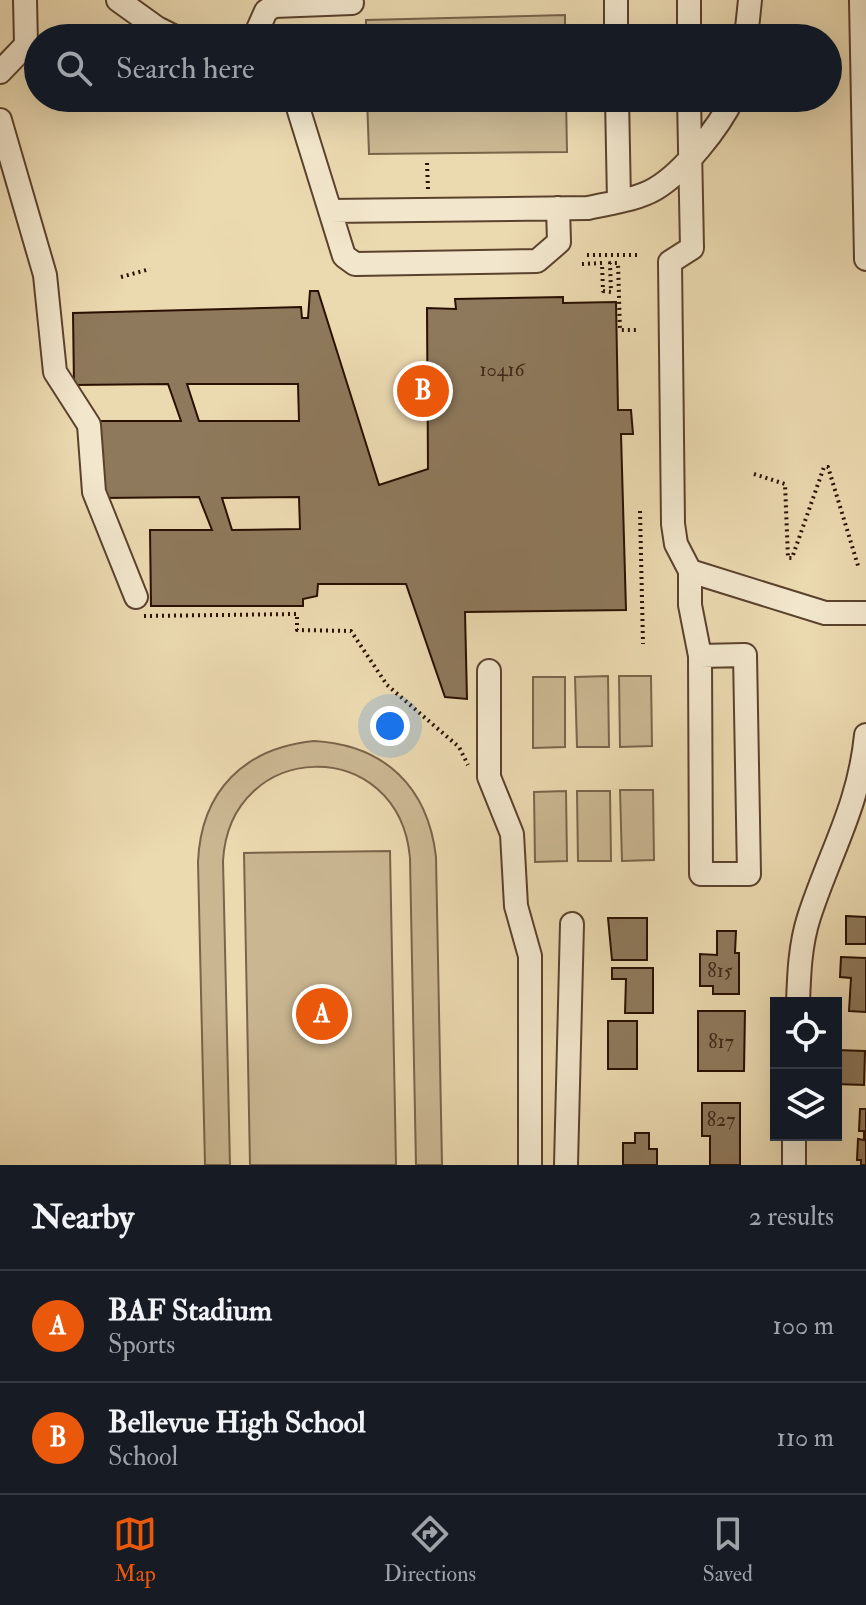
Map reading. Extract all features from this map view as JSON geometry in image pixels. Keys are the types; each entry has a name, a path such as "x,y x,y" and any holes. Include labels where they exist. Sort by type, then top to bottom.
{"street":[{"path":"25,0 26,24"},
{"path":"118,0 151,24"},
{"path":"616,0 616,24"},
{"path":"689,0 689,24"},
{"path":"747,24 750,0"},
{"path":"861,0 864,26 866,259"},
{"path":"260,24 266,11 274,6 352,3"},
{"path":"0,72 24,47"},
{"path":"299,112 344,256 355,264 537,261 559,242 558,208"},
{"path":"617,112 619,201"},
{"path":"689,112 692,248 670,262 673,524 676,544 690,571 690,605 700,656 701,874 749,874 745,655 700,656"},
{"path":"330,211 588,208 619,201 655,189 689,160 727,112"},
{"path":"0,120 45,275 55,372 89,425 94,492 136,597"},
{"path":"690,571 825,613 866,613"},
{"path":"489,671 489,777 512,834 516,906 530,956 530,1165"},
{"path":"798,997 799,969 809,918 849,818 866,735"},
{"path":"566,1165 572,924"},
{"path":"794,1141 794,1165"}],"path":[{"path":"427,163 428,192"},
{"path":"587,255 638,255"},
{"path":"582,264 602,263 603,291 611,292 610,263 618,263 620,330 638,330"},
{"path":"121,277 150,269"},
{"path":"754,474 785,484 788,558 792,558 824,467 828,467 859,569"},
{"path":"640,511 643,644"},
{"path":"136,597 137,616 297,614 297,630 351,631 387,685 459,747 472,773"}],"shaded area":[{"path":"565,15 565,24 366,24 366,20"},
{"path":"368,112 566,112 567,152 369,154"},
{"path":"608,676 609,747 577,747 575,677"},
{"path":"619,676 651,676 652,746 620,747"},
{"path":"533,677 565,677 565,747 533,748"},
{"path":"314,741 362,751 399,774 424,810 431,832 436,857 442,1165 416,1165 410,858 399,817 377,789 348,772 315,767 282,773 254,791 233,820 223,861 230,1165 205,1165 198,862 201,837 218,794 247,764 289,745"},
{"path":"620,790 653,790 654,860 622,861"},
{"path":"566,791 567,861 535,862 534,792"},
{"path":"577,791 610,791 611,861 578,861"},
{"path":"390,851 396,1165 250,1165 244,853"}],"building":[{"path":"310,291 318,291 379,485 428,469 427,308 456,309 455,299 563,297 563,303 616,302 618,410 631,410 633,434 621,434 626,610 465,612 467,699 445,697 406,584 318,584 317,596 303,599 303,606 151,606 150,530 212,530 199,497 102,498 99,421 181,421 168,384 74,385 73,313 301,307 302,318 308,318","holes":["187,384 298,384 299,421 199,421","299,497 300,529 232,530 222,498"]},
{"path":"846,916 866,917 866,944 846,944"},
{"path":"608,918 647,918 647,960 612,960"},
{"path":"717,931 736,931 739,994 713,994 713,986 700,986 700,954 717,955"},
{"path":"841,957 866,958 866,1012 849,1011 851,978 840,977"},
{"path":"612,968 653,968 653,1013 625,1013 626,979 612,979"},
{"path":"698,1011 745,1011 744,1071 698,1071"},
{"path":"608,1021 637,1021 637,1069 608,1069"},
{"path":"842,1050 865,1051 864,1085 842,1084"},
{"path":"702,1103 740,1103 740,1165 710,1165 710,1136 702,1136"},
{"path":"860,1109 866,1109 866,1165 861,1165 861,1160 857,1160 858,1139 864,1140 864,1131 859,1131"},
{"path":"635,1133 649,1133 649,1149 657,1149 657,1165 623,1165 623,1143 635,1143"}],"place":[{"name":"Bellevue High School","path":"423,391"},
{"name":"BAF Stadium","path":"322,1014"}]}
